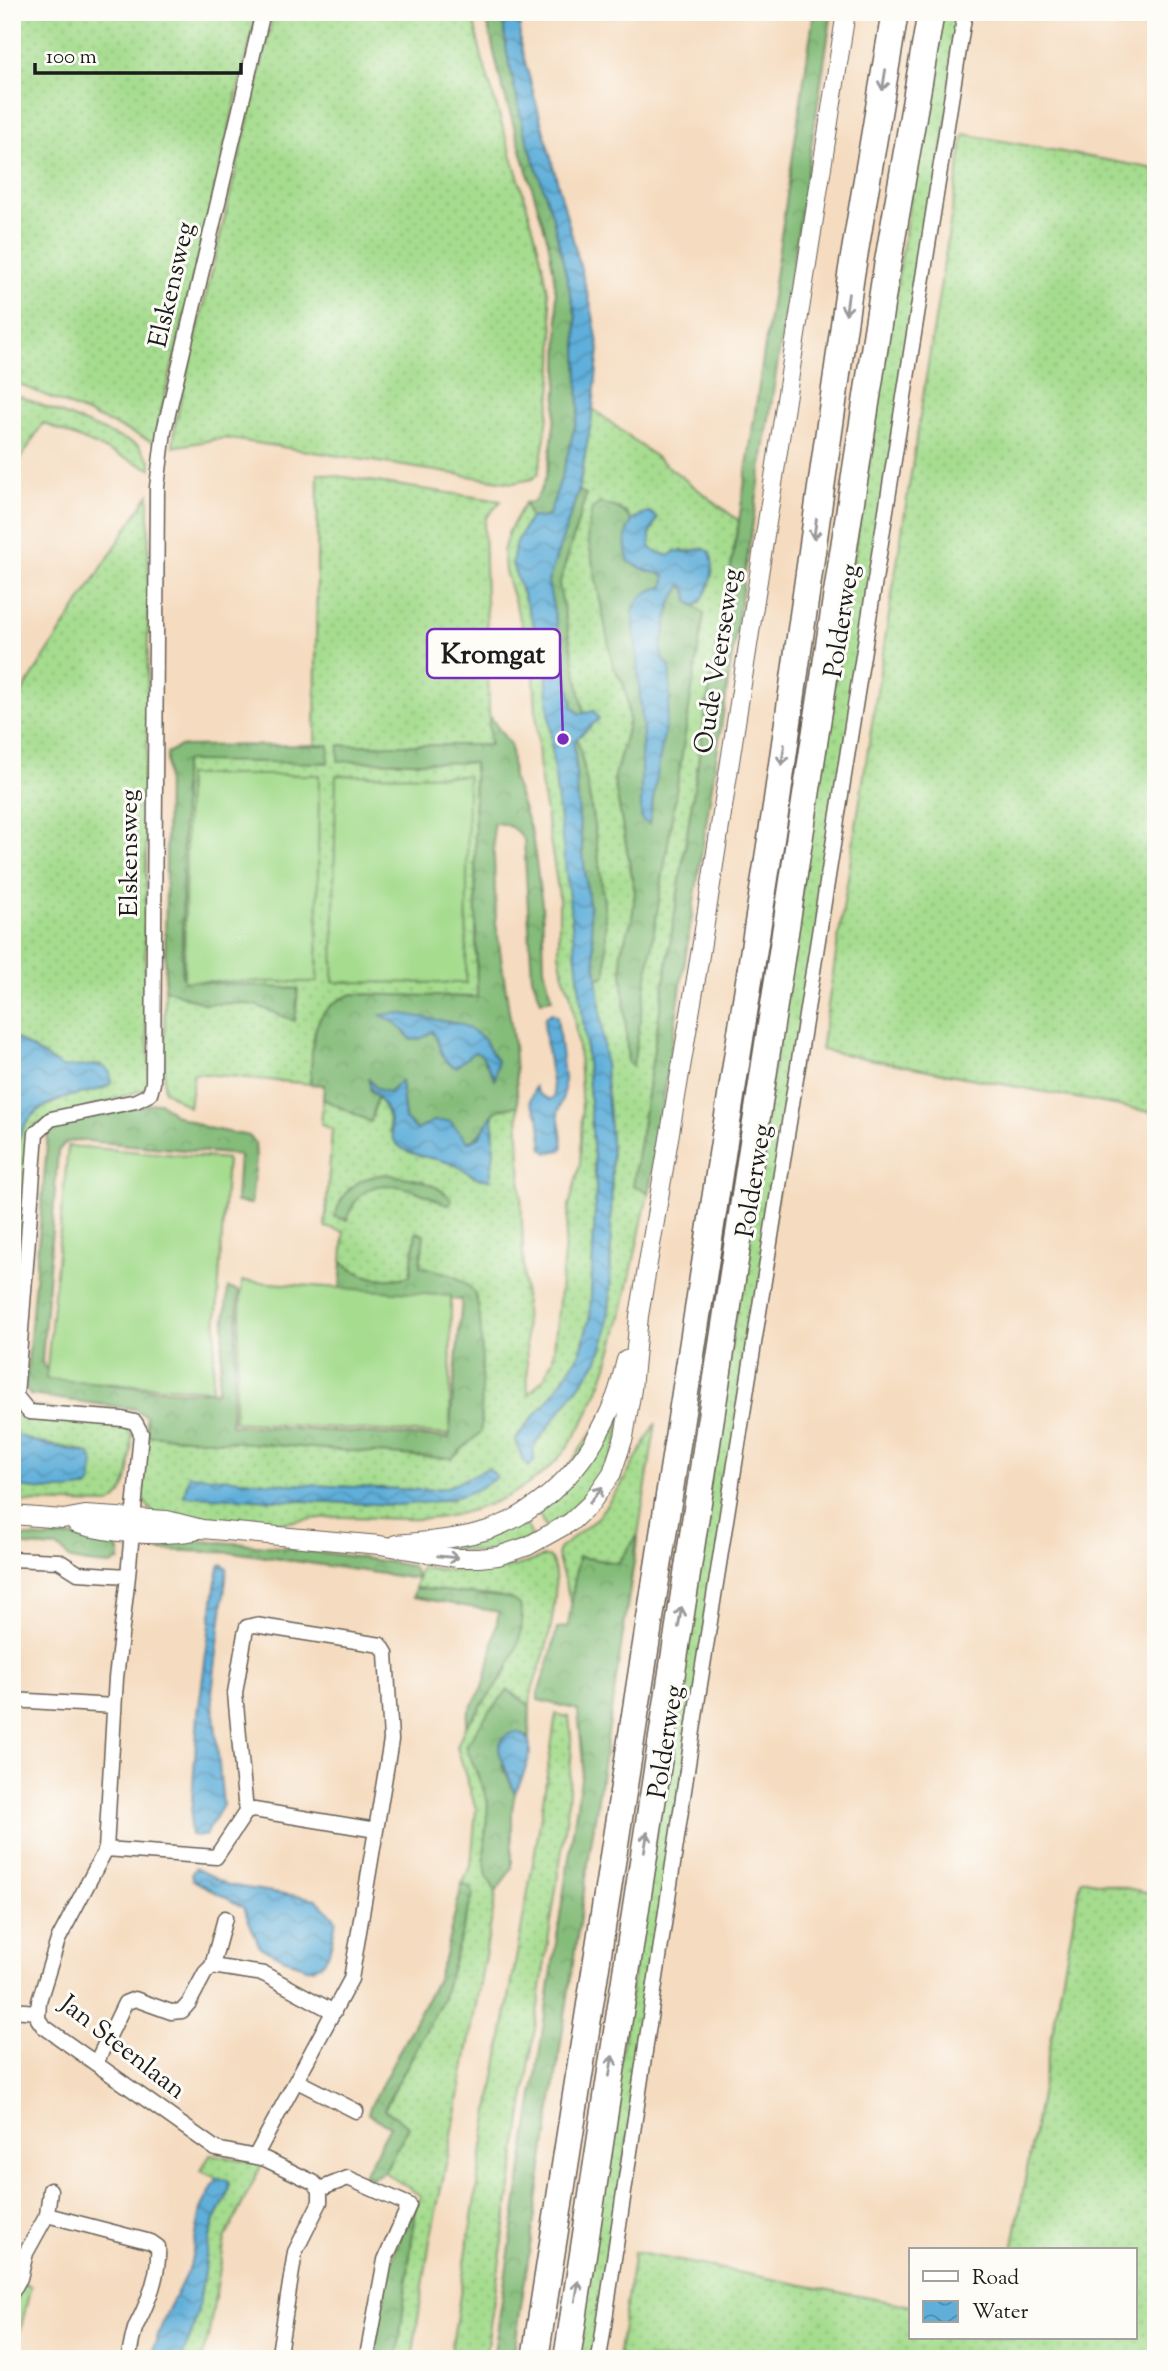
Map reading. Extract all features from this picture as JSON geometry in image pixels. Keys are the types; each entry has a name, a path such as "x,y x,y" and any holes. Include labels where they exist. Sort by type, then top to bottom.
{"highway":[{"path":"535,2359 776,807 851,275 895,12"},
{"path":"567,2359 885,279 931,12"}],"street":[{"name":"Elskensweg","path":"133,1525 141,1433 135,1422 29,1412 16,1396 36,1133 51,1119 136,1101 150,1094 153,1083 159,466 164,431 263,12"},
{"name":"Oude Veerseweg","path":"380,1545 456,1559 498,1556 544,1539 571,1522 591,1503 612,1473 624,1437 639,1316 701,949 846,12"},
{"name":"Polderweg","path":"599,2359 703,1670 965,12"},
{"name":"Oude Veerseweg","path":"380,1545 450,1539 490,1529 543,1500 564,1481 601,1430 615,1400 639,1316"},
{"path":"12,1515 63,1519 85,1526 133,1525 175,1533 202,1529 380,1545"},
{"name":"Jan Steenlaan","path":"133,1525 114,1706 106,1849 58,1940 37,2012 38,2018 43,2026 216,2149 256,2155 313,2182 320,2189"},
{"path":"12,1559 59,1561 78,1573 128,1576"},
{"path":"106,1849 216,1857 246,1812 235,1693 247,1627 255,1625 381,1645 386,1653 391,1740 351,1979 256,2155"},
{"path":"12,1700 114,1706"},
{"path":"246,1812 254,1810 376,1830"},
{"path":"96,2063 125,2003 135,1999 172,2012 182,2011 212,1966 225,1918"},
{"path":"212,1966 264,1974 334,2012"},
{"path":"12,2010 37,2012"},
{"path":"297,2081 356,2111"},
{"path":"284,2359 280,2347 295,2252 320,2202 320,2189 348,2178 409,2205 385,2260 368,2351 369,2359"},
{"path":"12,2292 20,2278 26,2253 47,2216 50,2190"},
{"path":"47,2216 151,2242 158,2247 159,2257 148,2304 136,2327 128,2359"}],"green space":[{"path":"12,12 257,12 154,442 12,381"},
{"path":"274,12 473,12 486,71 534,232 551,310 551,392 538,474 532,479 513,483 224,438 173,447 176,420"},
{"path":"485,12 502,12 507,53 524,130 552,214 576,317 579,411 549,515 542,518 530,517 525,503 533,502 542,488 552,441 559,341 556,291 548,241 500,79"},
{"path":"814,12 832,12 649,1192 633,1186 709,691 739,521"},
{"path":"940,12 964,12 593,2359 574,2359 819,776"},
{"path":"964,134 1156,169 1156,1113 821,1050"},
{"path":"12,393 138,445 151,461 151,469 43,423 12,473"},
{"path":"593,409 739,521 709,691 633,1185 649,1192 617,1333 592,1404 576,1434 545,1472 504,1498 459,1514 419,1519 334,1517 269,1523 153,1513 142,1498 147,1435 452,1458 481,1432 480,1316 449,1274 420,1266 424,1234 416,1233 410,1276 383,1279 365,1276 342,1261 344,1232 325,1227 332,1129 321,1125 323,1099 371,1122 377,1097 387,1113 390,1132 436,1158 462,1168 474,1177 494,1151 493,1114 505,1106 518,1106 528,1395 544,1378 553,1359 569,1206 580,1164 582,1113 579,1054 571,996 559,953 559,896 540,776 533,661 505,571 503,551 509,531 525,503 530,517 515,546 512,564 545,656 586,1045 596,1188 590,1316 581,1351 552,1396 518,1435 516,1441 523,1461 534,1461 533,1448 598,1360 606,1336 610,1302 612,1154 597,976 606,974 605,923 592,814 577,738 591,727 594,711 583,714 559,585 586,495 579,490","holes":["626,512 632,522 657,518 650,533 650,546 654,551 669,556 682,550 690,552 697,549 710,582 701,602 695,606 704,614 628,1062 621,950 632,920 635,892 614,780 629,721 623,683 613,666","489,1468 453,1499 397,1505 184,1495 189,1476 421,1490 445,1488"]},
{"path":"318,473 501,501 486,518 484,527 490,745 339,745 339,761 474,762 477,998 353,994 315,1029 310,1084 194,1073 189,1107 164,1090 165,989 185,997 222,1004 258,1006 296,1020 182,977 183,772 184,761 329,745 315,745"},
{"path":"579,490 586,495 559,585 583,714 579,714 573,707 548,582"},
{"path":"149,494 145,1008 151,1087 35,1125 13,1402 124,1424 132,1436 130,1465 122,1492 109,1504 24,1502 12,1498 12,1486 87,1488 93,1467 90,1454 36,1442 12,1433 12,1193 18,1137 27,1120 37,1110 70,1096 103,1089 111,1083 101,1064 72,1069 62,1067 12,1036 12,708"},
{"path":"600,503 619,509 629,517 632,522 627,530 645,570 665,574 664,587 649,592 633,611 643,733 641,814 642,820 648,824 670,698 670,667 662,658 661,649 671,603 682,585 687,591 688,601 704,614 633,1066 628,1063 621,950 632,920 635,892 614,780 629,721 623,683 613,666 587,534 592,509"},
{"path":"489,715 511,746 513,778 532,834 542,904 544,968 552,999 541,1001 532,977 524,840 511,827 493,823 496,923 514,1045 518,1106 498,1110 482,1131 468,1142 433,1121 417,1130 405,1119 401,1081 389,1093 377,1089 370,1080 370,1090 377,1097 371,1122 323,1099 324,1085 310,1084 316,1029 327,1008 338,1000 353,994 477,997 474,763 338,761 339,745 490,745","holes":["397,1013 419,1018 496,1061 494,1077 481,1054 474,1052 456,1067 446,1061 432,1031 422,1038 412,1040 396,1023 382,1015"]},
{"path":"577,738 590,801 602,889 606,974 602,978 597,976 579,819 574,741"},
{"path":"329,745 328,763 185,761 183,772 182,977 201,982 298,989 295,1021 258,1006 241,1003 205,1004 165,989 167,753 180,746"},
{"path":"187,775 319,775 317,982 184,981"},
{"path":"336,775 468,776 466,983 333,982"},
{"path":"160,1102 175,1115 207,1128 249,1136 255,1142 251,1204 236,1202 239,1155 76,1140 65,1143 58,1151 42,1361 47,1370 65,1377 108,1384 162,1390 218,1390 228,1288 239,1291 231,1425 449,1438 462,1300 340,1288 342,1261 356,1271 374,1278 410,1276 416,1232 424,1234 420,1266 463,1281 473,1291 480,1317 481,1432 452,1458 147,1435 146,1416 135,1409 30,1395 26,1382 48,1134 55,1126 64,1122"},
{"path":"68,1146 227,1159 212,1390 46,1379"},
{"path":"385,1174 431,1184 452,1201 446,1204 403,1187 389,1185 364,1192 354,1203 347,1220 335,1217 342,1199 352,1186 366,1178"},
{"path":"242,1281 451,1296 450,1435 234,1422"},
{"path":"624,1388 618,1437 608,1465 581,1501 547,1530 537,1510"},
{"path":"656,1423 638,1535 618,1563 578,1557 571,1603 557,1555 559,1549 596,1519 622,1484"},
{"path":"523,1518 533,1538 484,1552 426,1546"},
{"path":"12,1535 105,1539 119,1550 120,1561 117,1560 111,1565 80,1562 71,1559 58,1548 12,1545"},
{"path":"638,1535 513,2359 493,2359 583,1765 578,1710 538,1700 538,1693 557,1628 568,1627 578,1557 618,1563"},
{"path":"153,1541 250,1544 348,1556 412,1566 418,1579 239,1553 159,1550"},
{"path":"549,1557 555,1578 551,1625 530,1706 508,1690 485,1831 487,1876 496,1892 493,1912 430,2240 412,2359 397,2359 416,2207 421,2196 384,2172 409,2126 384,2110 442,2000 473,1894 462,1884 471,1866 476,1809 457,1747 464,1729 507,1671 523,1618 509,1598 415,1588 420,1567 497,1570"},
{"path":"415,1588 509,1598 520,1605 522,1621 514,1654 496,1686 465,1727 468,1713 485,1682 499,1612 413,1597"},
{"path":"508,1690 530,1706 529,1739 524,1734 502,1764 515,1793 512,1810 512,1868 496,1892 487,1876 484,1859 488,1802 466,1746 490,1710"},
{"path":"556,1714 569,1717 572,1746 567,1816 485,2359 450,2359 486,2128 538,1835"},
{"path":"1081,1879 1156,1894 1156,2359 618,2359 634,2252 909,2306 909,2340 1136,2340 1136,2248 1012,2248"},
{"path":"462,1884 470,1887 473,1894 442,2000 384,2109 409,2126 384,2172 372,2178 364,2175 390,2126 368,2114 369,2109 436,1981 443,1963"},
{"path":"210,2154 262,2164 225,2239 208,2338 201,2359 180,2359 198,2310 213,2226 229,2186 228,2180 201,2171"},
{"path":"416,2207 397,2359 377,2359 375,2349 388,2271 402,2232"},
{"path":"22,2284 31,2286 15,2352 12,2351 12,2322 17,2314 12,2311 12,2302"}],"water":[{"path":"502,12 520,12 520,43 592,310 599,349 592,417 578,492 548,582 573,707 579,714 594,711 599,719 574,741 579,819 600,1002 612,1154 610,1302 606,1336 598,1360 533,1448 534,1461 529,1467 523,1461 516,1440 552,1396 581,1351 590,1316 596,1188 586,1045 552,752 545,656 512,564 515,546 530,517 542,518 549,515 579,411 576,317 552,214 524,130 507,53"},
{"path":"650,512 657,518 650,533 650,546 654,551 669,556 675,551 690,552 703,548 710,552 713,566 708,589 695,606 688,601 687,591 682,585 671,603 661,649 662,658 670,667 670,698 649,824 642,820 641,814 643,733 633,611 645,594 664,587 665,575 629,562 626,539 635,518"},
{"path":"397,1013 461,1024 482,1037 497,1061 495,1079 481,1054 474,1052 456,1067 446,1061 432,1031 422,1038 412,1040 396,1023 381,1015"},
{"path":"552,1013 557,1016 564,1077 564,1093 558,1112 563,1146 561,1150 547,1153 543,1149 539,1117 530,1101 535,1087 539,1094 550,1100 554,1096 544,1029 545,1017"},
{"path":"12,1036 62,1067 101,1066 110,1074 111,1083 97,1090 51,1103 28,1120 18,1144 12,1193"},
{"path":"368,1079 377,1089 389,1093 401,1081 405,1119 417,1130 433,1121 450,1121 468,1142 479,1137 493,1114 494,1152 490,1180 476,1177 456,1165 411,1153 399,1146 392,1136 387,1110 372,1090"},
{"path":"12,1433 36,1442 90,1454 93,1461 91,1485 64,1490 12,1486"},
{"path":"489,1468 497,1477 486,1485 449,1499 424,1503 397,1505 184,1496 189,1475 287,1484 421,1490 445,1488"},
{"path":"222,1564 227,1568 212,1693 223,1805 205,1836 191,1835 198,1714 215,1586 219,1566"},
{"path":"517,1732 525,1736 530,1750 526,1768 515,1793 499,1751 504,1738"},
{"path":"195,1868 228,1885 316,1899 336,1919 332,1944 326,1959 314,1968 305,1968 260,1947 243,1907 193,1880 191,1875"},
{"path":"217,2178 228,2180 228,2192 213,2226 198,2311 188,2343 180,2359 149,2359 167,2312 190,2266 201,2209"}],"place":[{"name":"Kromgat","path":"563,739"}]}
